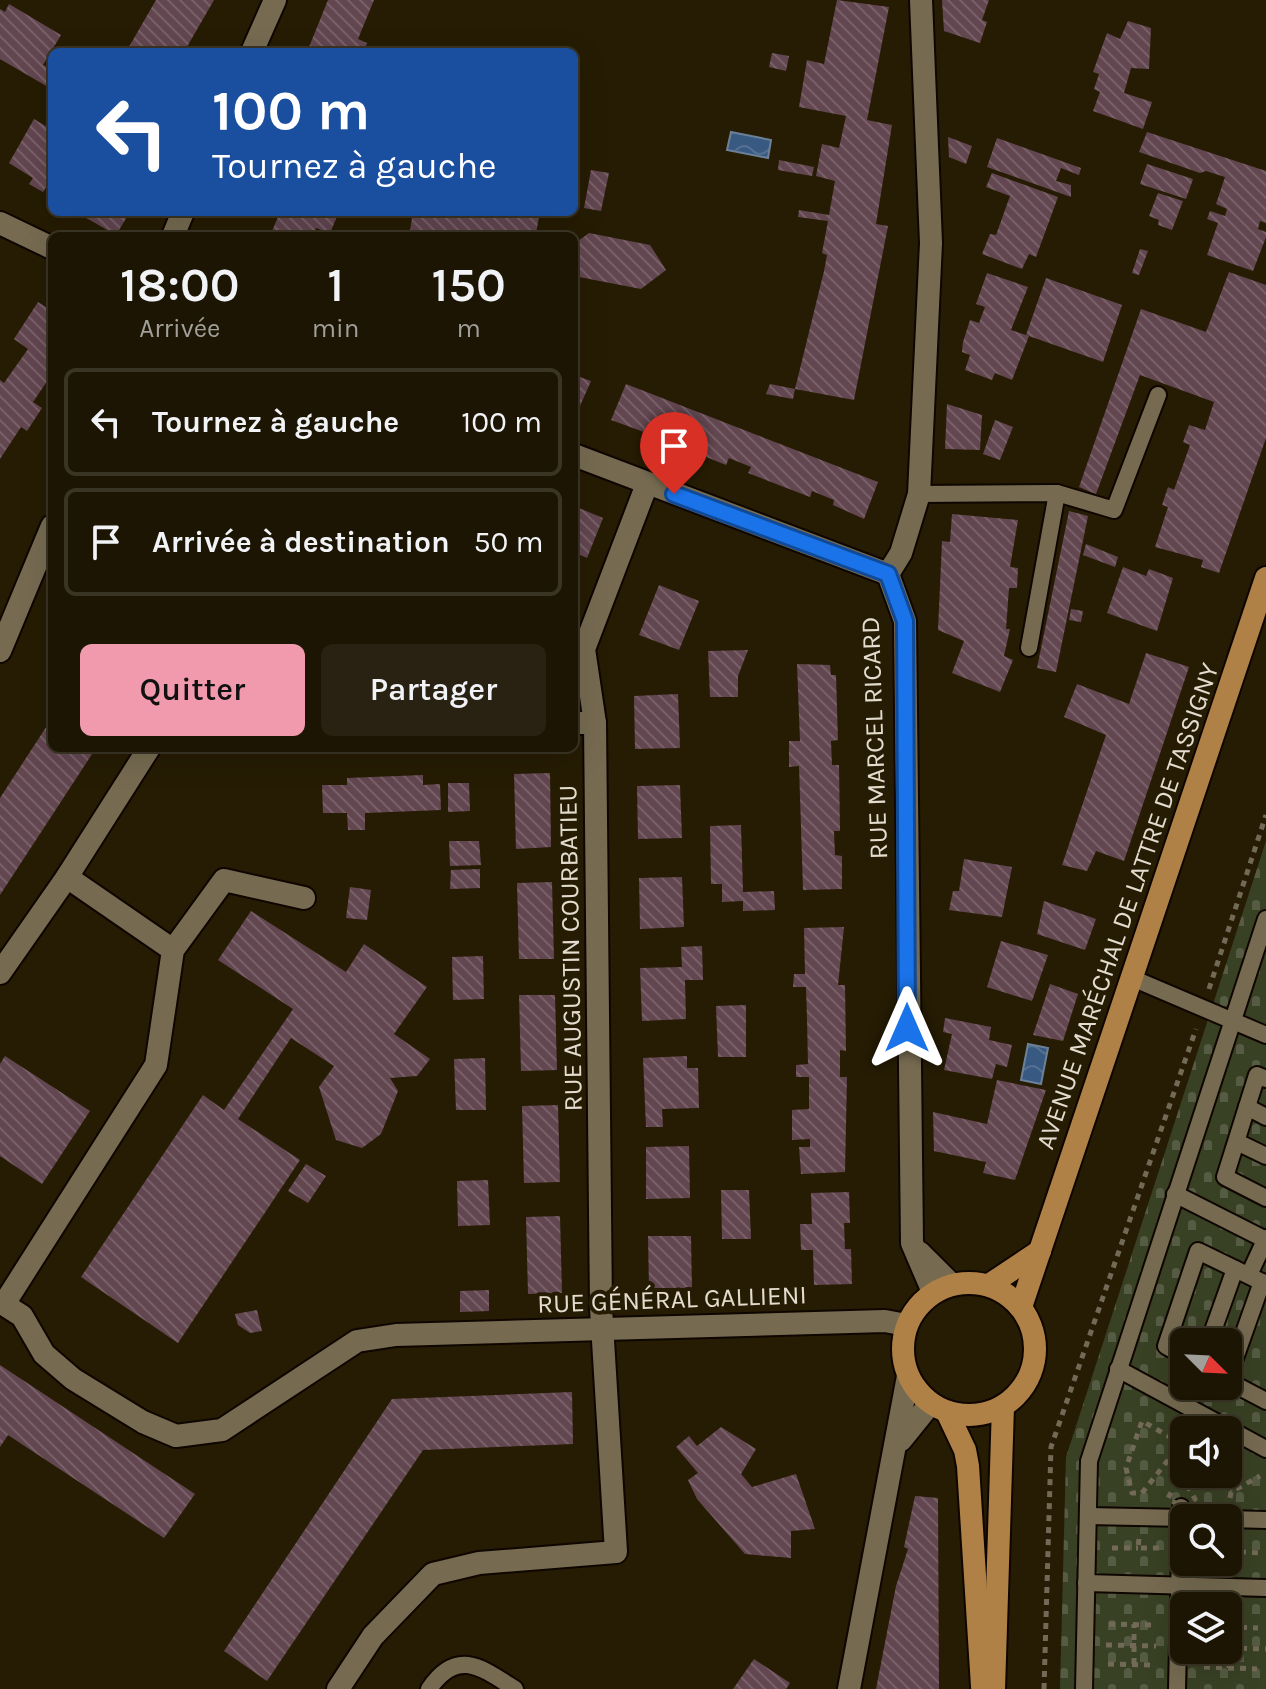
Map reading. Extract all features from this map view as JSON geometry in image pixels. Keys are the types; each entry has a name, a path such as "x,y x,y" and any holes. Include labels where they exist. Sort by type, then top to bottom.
{"main road":[{"name":"AVENUE MARÉCHAL DE LATTRE DE TASSIGNY","path":"1021,1307 1266,578"},
{"path":"989,1285 1040,1251"},
{"path":"938,1408 985,1414 1003,1406 1020,1391 1031,1372 1036,1349 1032,1327 1021,1307 1007,1294 989,1285 970,1281 942,1288 917,1307 906,1325 903,1360 908,1376 938,1408 965,1450 982,1689"},
{"path":"994,1689 1003,1406"}],"street":[{"path":"254,48 275,0"},
{"path":"578,457 888,574 901,553 919,494 931,243 921,0"},
{"path":"0,223 48,246"},
{"name":"RUE AUGUSTIN COURBATIEU","path":"338,1689 373,1636 433,1574 479,1563 616,1552 605,1329 601,1308 584,649 647,484"},
{"path":"3,639 48,535"},
{"name":"RUE MARCEL RICARD","path":"888,574 905,621 912,1243 942,1288"},
{"path":"0,973 67,877 146,752"},
{"path":"67,877 173,950"},
{"path":"2,1303 156,1065 173,950 224,880 304,898"},
{"name":"RUE GÉNÉRAL GALLIENI","path":"2,1303 22,1316 44,1354 73,1379 143,1422 176,1436 222,1430 357,1341 440,1334 605,1329 885,1321 906,1325"},
{"path":"849,1689 898,1444 908,1376"},
{"path":"898,1444 938,1408"}],"lane":[{"path":"919,494 1057,493 1114,510 1158,395"},
{"path":"1029,648 1057,493"},
{"path":"1084,1689 1089,1461 1266,919"},
{"path":"1132,978 1266,1035"},
{"path":"1266,1079 1257,1075 1225,1177 1266,1198"},
{"path":"1247,1107 1266,1117"},
{"path":"1237,1142 1266,1156"},
{"path":"1175,1194 1266,1239 1241,1328"},
{"path":"1172,1328 1198,1251 1253,1278"},
{"path":"1219,1328 1253,1278"},
{"path":"1118,1369 1266,1449"},
{"path":"1242,1388 1266,1401"},
{"path":"1088,1516 1170,1515"},
{"path":"1242,1519 1266,1520"},
{"path":"1180,1576 1180,1592"},
{"path":"1086,1583 1266,1588"},
{"path":"429,1689 440,1673 463,1663 484,1669 515,1689"},
{"path":"1177,1689 1178,1664"}],"path":[{"path":"1203,1007 1266,815"},
{"path":"1141,1494 1132,1493 1126,1468 1142,1421 1170,1436"},
{"path":"1138,1548 1141,1494 1170,1459"},
{"path":"1227,1488 1231,1492"},
{"path":"1112,1548 1160,1548"},
{"path":"1242,1552 1260,1553"},
{"path":"1108,1624 1162,1625"},
{"path":"1134,1624 1134,1664"},
{"path":"1242,1627 1258,1628"},
{"path":"1085,1645 1170,1647"},
{"path":"1242,1648 1266,1649"},
{"path":"1107,1664 1163,1665"},
{"path":"1204,1667 1257,1669"}],"green space":[{"path":"1266,841 1266,1689 1060,1689 1066,1457"}],"water":[{"path":"731,132 771,140 768,158 727,150"},
{"path":"1028,1044 1048,1048 1041,1084 1021,1080"}],"building":[{"path":"156,0 214,0 186,48 128,48"},
{"path":"328,0 374,0 358,39 367,43 365,48 309,48"},
{"path":"837,0 889,7 867,120 892,125 876,224 888,226 854,400 795,389 824,271 827,255 822,253 828,221 798,217 799,210 829,215 835,181 816,176 822,144 839,148 846,116 799,107 807,60 824,64"},
{"path":"942,0 989,0 982,20 987,22 980,43 944,31"},
{"path":"9,4 61,35 53,48 48,48 48,57 43,65 48,68 48,87 0,59 0,9 5,12"},
{"path":"1128,21 1151,28 1149,69 1131,68 1124,93 1152,102 1143,129 1093,111 1100,92 1094,89 1099,74 1093,72 1107,33 1120,39"},
{"path":"772,53 789,56 786,71 769,67"},
{"path":"34,119 48,128 48,184 43,192 29,184 33,178 9,163"},
{"path":"1147,132 1266,171 1266,223 1260,221 1258,229 1266,232 1266,237 1253,271 1207,255 1218,223 1207,219 1210,211 1225,216 1227,209 1216,204 1225,177 1206,171 1200,173 1139,152"},
{"path":"948,137 972,146 966,164 949,157"},
{"path":"997,138 1081,168 1079,175 1061,168 1056,181 1071,185 1071,197 987,167"},
{"path":"779,160 814,167 812,176 778,170"},
{"path":"1147,164 1193,179 1186,199 1140,184"},
{"path":"591,170 609,173 601,211 584,208"},
{"path":"992,173 1058,197 1036,257 1029,254 1022,269 982,254 990,234 996,235 1010,196 986,187"},
{"path":"1158,193 1183,201 1172,230 1158,225 1159,220 1149,216"},
{"path":"83,216 128,216 118,232 111,232"},
{"path":"278,216 337,216 330,232 316,228 314,232 272,232"},
{"path":"412,216 539,216 536,232 410,232"},
{"path":"589,233 650,245 666,270 641,289 578,277 578,241"},
{"path":"1140,249 1148,251 1139,275 1132,273"},
{"path":"1229,272 1266,285 1266,438 1219,573 1201,567 1203,560 1155,547 1168,507 1162,505 1168,487 1174,490 1190,445 1183,442 1189,425 1205,430 1214,402 1140,375 1096,494 1079,487 1141,309 1206,332"},
{"path":"987,273 1028,287 1011,330 1029,336 1012,380 995,373 992,380 965,370 970,355 962,352 963,342 970,320 979,323 985,307 976,304"},
{"path":"1046,278 1122,305 1103,362 1026,335"},
{"path":"38,302 48,308 48,380 33,402 42,408 27,431 21,427 0,459 0,380 4,383 28,349 14,339"},
{"path":"578,376 591,381 578,405"},
{"path":"626,384 878,482 864,519 833,505 834,500 812,491 810,497 748,473 751,467 729,458 726,465 664,440 666,434 646,426 644,432 611,420"},
{"path":"770,384 795,389 793,399 766,394"},
{"path":"947,404 982,415 980,450 945,449"},
{"path":"995,420 1013,427 1000,460 983,454"},
{"path":"578,508 603,518 587,558 578,554"},
{"path":"1069,511 1088,516 1056,672 1037,668"},
{"path":"952,514 1018,520 1010,567 1018,568 1017,588 1009,588 1006,629 1010,629 1004,656 1013,660 1000,692 952,673 964,641 938,630 942,541 950,542"},
{"path":"1086,544 1118,557 1115,567 1083,555"},
{"path":"1123,567 1146,576 1149,569 1173,578 1157,631 1107,613"},
{"path":"659,585 699,601 679,650 639,635"},
{"path":"1071,609 1083,611 1081,622 1069,620"},
{"path":"748,650 738,676 738,697 710,697 708,651"},
{"path":"1146,653 1189,667 1124,861 1096,851 1087,871 1062,865 1106,735 1064,717 1077,684 1129,704"},
{"path":"797,664 830,665 831,675 836,675 838,740 831,741 832,765 839,765 840,831 834,831 835,855 842,856 842,889 803,890 799,766 789,767 789,741 800,741"},
{"path":"678,694 680,748 635,749 634,696"},
{"path":"48,724 48,752 93,752 0,895 0,798"},
{"path":"550,773 551,847 516,849 514,774"},
{"path":"423,775 423,785 440,784 441,810 365,813 365,830 348,830 347,813 323,813 322,785 347,785 347,778"},
{"path":"448,783 469,783 470,811 448,812"},
{"path":"680,785 682,838 638,839 637,786"},
{"path":"741,825 743,892 774,891 775,910 743,911 743,901 722,902 722,884 711,884 710,826"},
{"path":"449,841 479,841 481,865 450,866"},
{"path":"964,859 1012,867 1002,917 949,910 953,891 959,891"},
{"path":"480,869 480,888 450,889 451,870"},
{"path":"682,877 684,927 640,929 639,878"},
{"path":"552,882 554,959 519,959 517,883"},
{"path":"350,887 371,890 367,920 346,918"},
{"path":"1044,901 1096,919 1085,950 1037,934"},
{"path":"251,911 346,972 364,944 427,987 394,1034 430,1059 417,1076 390,1078 398,1091 381,1134 362,1148 336,1140 319,1087 334,1066 291,1038 238,1119 300,1160 178,1343 81,1277 203,1095 224,1110 293,1009 218,960"},
{"path":"844,927 838,985 845,985 846,1051 840,1050 840,1077 847,1077 845,1172 801,1174 799,1147 810,1147 810,1139 792,1140 792,1110 809,1109 809,1077 796,1077 796,1065 808,1064 806,987 793,987 794,974 805,974 804,928"},
{"path":"1001,941 1048,955 1032,1001 987,987"},
{"path":"702,946 703,980 685,980 686,1019 642,1021 640,968 682,967 681,947"},
{"path":"483,956 484,999 453,1000 452,957"},
{"path":"1050,984 1078,994 1063,1041 1033,1035"},
{"path":"519,995 555,995 557,1070 521,1071"},
{"path":"746,1005 746,1057 718,1057 716,1006"},
{"path":"945,1018 991,1027 989,1040 1012,1045 1007,1067 996,1064 992,1079 944,1070 952,1034 943,1032"},
{"path":"5,1056 90,1111 42,1184 0,1156 0,1064"},
{"path":"687,1056 687,1068 698,1068 699,1108 662,1109 663,1127 646,1127 643,1058"},
{"path":"485,1058 486,1110 456,1110 454,1059"},
{"path":"997,1080 1046,1090 1015,1180 983,1173 986,1162 934,1151 933,1112 987,1124"},
{"path":"558,1105 560,1182 524,1183 522,1106"},
{"path":"689,1146 690,1198 646,1199 646,1147"},
{"path":"306,1164 326,1176 308,1203 288,1191"},
{"path":"488,1180 490,1225 458,1226 457,1181"},
{"path":"721,1190 749,1190 751,1239 722,1239"},
{"path":"849,1192 850,1223 844,1223 845,1249 851,1249 852,1284 814,1285 813,1250 801,1250 800,1224 812,1224 811,1193"},
{"path":"560,1216 562,1293 528,1294 526,1217"},
{"path":"648,1236 691,1236 692,1288 649,1288"},
{"path":"489,1290 489,1311 460,1312 460,1291"},
{"path":"257,1310 262,1331 250,1333 238,1325 235,1314"},
{"path":"0,1365 195,1494 164,1538 8,1435 0,1447"},
{"path":"572,1392 573,1444 423,1450 267,1681 224,1651 392,1399"},
{"path":"721,1427 756,1449 741,1474 752,1487 796,1474 815,1529 791,1531 791,1558 745,1554 697,1499 688,1480 698,1473 676,1447 689,1436 697,1446"},
{"path":"915,1496 938,1498 939,1689 876,1689 896,1586 908,1549 904,1547"},
{"path":"754,1659 790,1683 786,1689 733,1689"}],"route":[{"path":"674,494 888,574 905,621 907,1028"}]}
